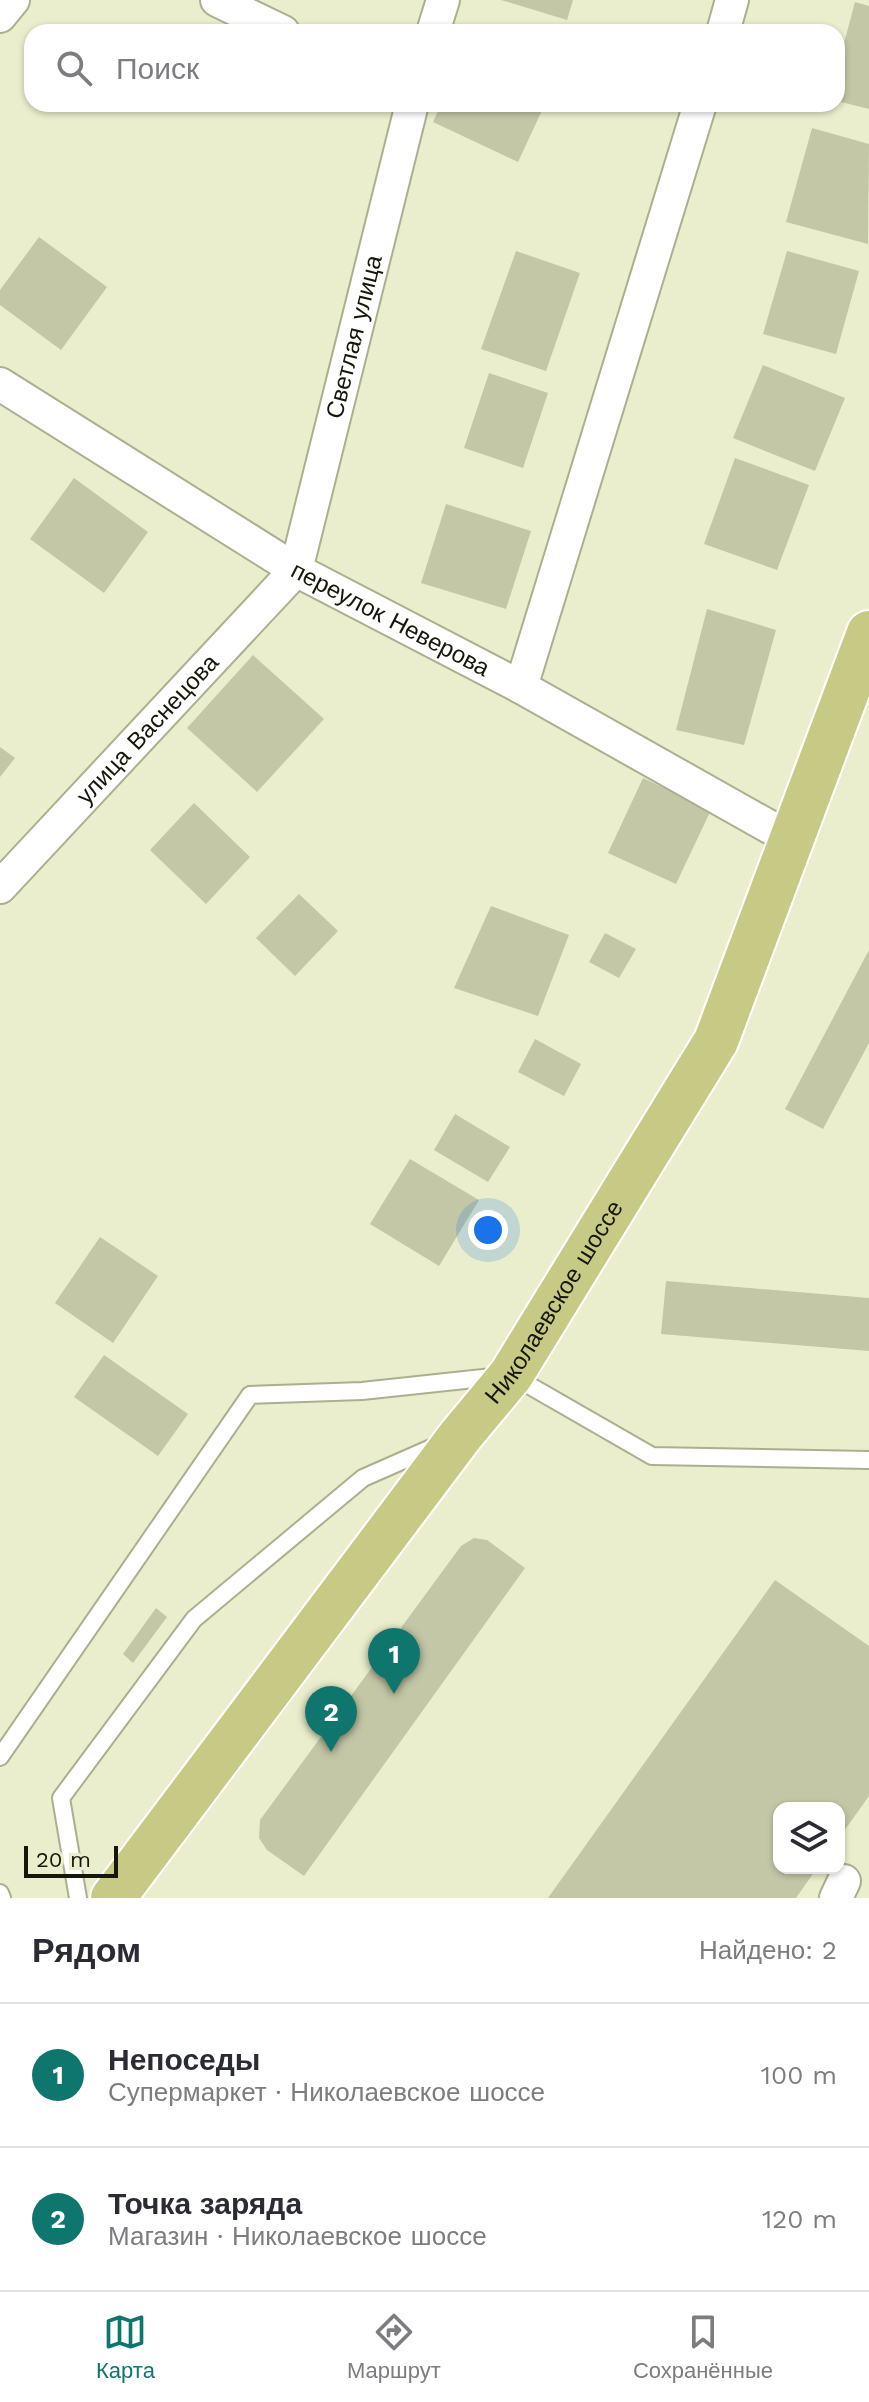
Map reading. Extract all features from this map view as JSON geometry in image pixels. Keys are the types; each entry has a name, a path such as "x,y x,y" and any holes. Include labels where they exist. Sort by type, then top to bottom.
{"main road":[{"name":"Николаевское шоссе","path":"113,1898 461,1435 511,1375 716,1041 869,633"}],"street":[{"path":"0,16 13,0"},
{"path":"217,0 266,24"},
{"path":"436,24 443,0"},
{"path":"725,24 732,0"},
{"name":"Светлая улица","path":"296,570 410,112"},
{"path":"521,687 698,112"},
{"name":"переулок Неверова","path":"0,384 296,570 521,687 791,839"},
{"name":"улица Васнецова","path":"0,887 296,570"}],"lane":[{"path":"0,1757 250,1395 362,1391 511,1375 652,1456 869,1460"},
{"path":"78,1898 61,1798 194,1619 363,1478 461,1435"}],"building":[{"path":"501,0 573,0 567,20"},
{"path":"855,2 869,6 869,109 845,103 845,39"},
{"path":"437,112 541,112 518,162 433,122"},
{"path":"812,128 869,144 868,244 786,222"},
{"path":"39,237 107,287 61,350 0,305 0,290"},
{"path":"516,251 580,273 546,371 481,349"},
{"path":"787,251 859,271 836,354 763,334"},
{"path":"763,365 845,398 815,471 733,438"},
{"path":"489,373 548,393 523,468 464,448"},
{"path":"735,458 809,485 777,570 704,544"},
{"path":"74,478 148,532 104,593 30,539"},
{"path":"446,504 531,531 506,609 421,583"},
{"path":"707,609 776,630 744,745 676,730"},
{"path":"253,655 324,719 257,792 187,728"},
{"path":"0,747 15,758 0,777"},
{"path":"643,778 711,810 676,884 608,853"},
{"path":"194,803 250,857 206,904 150,850"},
{"path":"299,894 338,931 295,976 256,938"},
{"path":"491,906 569,935 538,1016 454,988"},
{"path":"605,933 636,949 619,978 589,962"},
{"path":"869,950 869,1043 823,1129 785,1109"},
{"path":"535,1039 581,1064 564,1096 518,1072"},
{"path":"455,1114 510,1147 488,1182 434,1150"},
{"path":"410,1159 479,1200 439,1266 370,1224"},
{"path":"100,1237 158,1276 113,1343 55,1303"},
{"path":"666,1281 869,1298 869,1351 661,1334"},
{"path":"104,1355 188,1414 158,1456 74,1397"},
{"path":"474,1538 487,1540 525,1568 304,1876 267,1850 259,1838 260,1820 461,1546"},
{"path":"775,1580 869,1646 869,1796 845,1830 845,1802 773,1802 773,1874 813,1874 796,1898 548,1898"},
{"path":"156,1608 167,1617 133,1663 123,1654"}],"place":[{"name":"Непоседы","path":"394,1694"},
{"name":"Точка заряда","path":"331,1752"}]}
